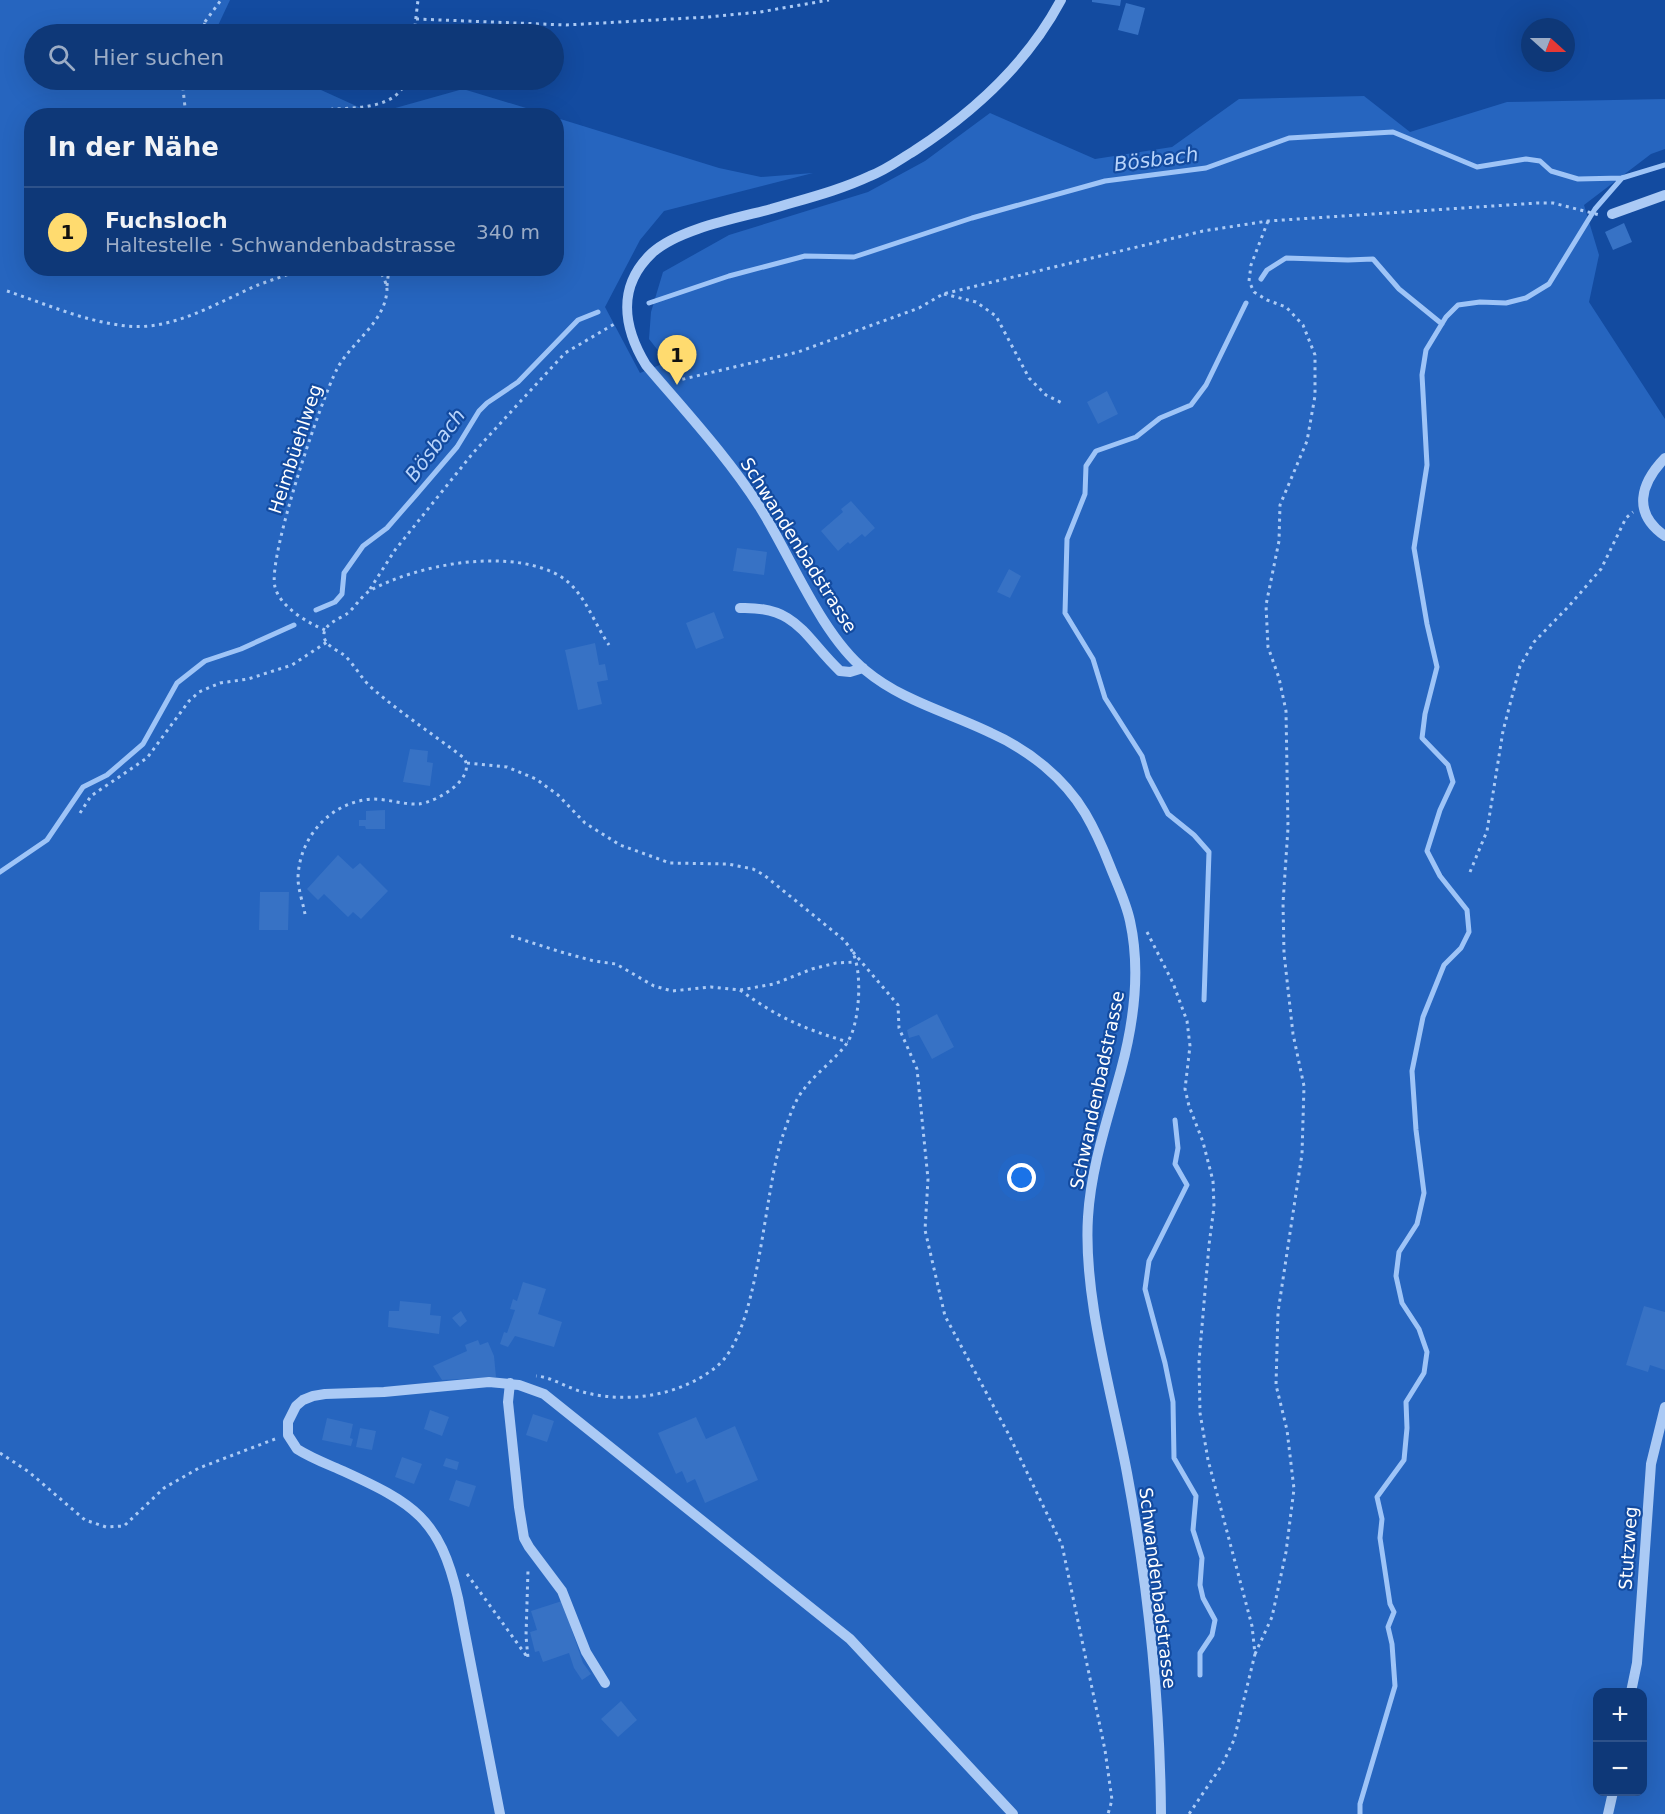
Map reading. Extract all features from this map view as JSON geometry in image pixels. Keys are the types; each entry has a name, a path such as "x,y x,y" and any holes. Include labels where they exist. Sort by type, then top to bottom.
{"street":[{"name":"Schwandenbadstrasse","path":"1061,0 1036,40 1002,82 952,124 890,166 842,188 695,231 658,249 641,267 631,284 627,316 638,351 662,384 746,486 844,650 863,668 903,696 994,733 1025,752 1051,772 1069,790 1084,812 1098,838 1124,902 1130,921 1134,949 1136,987 1132,1021 1092,1180 1088,1246 1094,1312 1137,1526 1150,1635 1160,1755 1161,1814"},
{"path":"1612,214 1665,195"},
{"path":"1665,458 1652,475 1644,491 1643,508 1649,523 1665,536"},
{"path":"740,608 775,611 799,626 840,671 850,672 863,668"},
{"path":"500,1814 452,1572 440,1544 418,1514 406,1504 389,1493 297,1449 288,1435 288,1422 291,1413 303,1400 313,1396 489,1382 510,1383 534,1389 555,1403 604,1445 850,1639 1013,1814"},
{"path":"510,1383 508,1402 522,1529 529,1546 562,1591 586,1652 605,1683"},
{"name":"Stutzweg","path":"1632,1688 1637,1663 1651,1464 1665,1407"},
{"path":"1608,1814 1612,1796"}],"path":[{"path":"203,24 221,0"},
{"path":"415,24 418,0"},
{"path":"564,26 760,12 829,0"},
{"path":"416,19 523,24"},
{"path":"183,90 185,108"},
{"path":"352,108 384,102 395,97 400,90"},
{"path":"662,384 798,352 919,308 943,294 1203,231 1269,221 1538,203 1553,203 1596,215"},
{"path":"1189,1814 1222,1765 1234,1740 1255,1654 1272,1617 1286,1552 1294,1489 1287,1430 1276,1384 1278,1312 1302,1154 1304,1086 1293,1034 1284,953 1283,903 1288,828 1286,711 1279,678 1268,647 1266,605 1279,541 1280,505 1309,430 1315,396 1315,355 1303,325 1286,307 1254,292 1249,281 1251,265 1269,221"},
{"path":"7,291 89,318 128,327 153,325 196,314 258,285 283,276"},
{"path":"382,276 387,288"},
{"name":"Heimbüehlweg","path":"325,630 305,622 286,605 275,588 274,571 286,516 327,392 345,355 372,325 382,308 388,276"},
{"path":"943,294 976,302 996,316 1029,378 1046,395 1064,404"},
{"path":"305,914 298,878 308,842 313,831 322,821 348,804 373,799 416,804 427,803 454,787 463,778 467,769 464,758 372,688 345,656 327,642 324,637 325,630 332,622 349,612 369,591 396,550 473,453 565,353 627,316"},
{"path":"1470,872 1487,831 1503,731 1520,666 1534,642 1569,606 1600,569 1626,518 1632,512 1643,508"},
{"path":"369,591 404,577 471,561 498,560 526,564 553,572 570,584 584,599 597,627 609,645"},
{"path":"80,813 91,796 147,758 189,701 199,693 220,683 248,680 292,665 327,642"},
{"path":"467,763 507,767 536,779 558,795 585,823 608,838 670,864 728,864 753,869 780,887 844,940 898,1005 898,1028 917,1069 928,1179 925,1230 945,1317 1009,1436 1062,1545 1105,1750 1112,1800 1108,1814"},
{"path":"1144,929 1151,938 1173,983 1187,1022 1190,1046 1185,1089 1213,1181 1214,1207 1199,1361 1200,1413 1208,1460 1252,1626 1255,1654"},
{"path":"511,936 594,961 616,964 654,986 672,991 711,987 740,990 774,984 812,969 836,963 856,962"},
{"path":"581,1392 623,1398 667,1392 705,1375 725,1360 731,1352 743,1324 750,1296 771,1178 783,1134 802,1091 848,1042 853,1031 858,1005 859,975 852,951"},
{"path":"740,990 767,1009 806,1029 848,1042"},
{"path":"0,1453 29,1472 85,1520 106,1527 115,1527 124,1526 164,1488 199,1468 288,1435"},
{"path":"464,1571 528,1658 526,1636 529,1546"}],"shaded area":[{"path":"0,0 230,0 219,24 24,24 24,90 321,90 361,108 24,108 24,276 564,276 564,120 719,168 761,177 813,173 664,211 640,240 605,307 640,373 667,362 649,339 651,312 663,272 729,235 868,192 925,161 990,113 1095,159 1172,147 1239,99 1364,96 1410,132 1507,102 1665,99 1665,149 1651,154 1584,205 1599,255 1589,302 1665,419 1665,1814 0,1814"},
{"path":"466,90 526,108 395,108"}],"building":[{"path":"1092,0 1121,0 1120,6 1092,2"},
{"path":"1126,3 1145,8 1138,35 1118,30"},
{"path":"1624,223 1632,242 1613,250 1605,232"},
{"path":"1107,391 1118,414 1098,424 1087,402"},
{"path":"851,501 875,528 865,537 862,534 850,544 848,542 838,551 821,531 843,512 841,509"},
{"path":"737,548 767,552 764,575 733,571"},
{"path":"1009,569 1021,576 1010,598 997,592"},
{"path":"714,612 724,638 696,649 686,623"},
{"path":"595,643 599,665 605,664 608,680 597,682 602,704 578,710 565,650"},
{"path":"410,749 428,751 427,762 433,763 430,786 403,782"},
{"path":"385,810 385,829 366,829 365,826 359,826 359,820 366,820 366,811"},
{"path":"338,855 353,869 360,863 388,891 361,919 353,912 348,917 324,894 318,900 307,889"},
{"path":"260,892 289,892 288,930 259,930"},
{"path":"937,1014 954,1047 932,1059 919,1035 909,1038 907,1030"},
{"path":"523,1282 546,1289 538,1314 562,1322 554,1347 515,1336 508,1347 500,1344 504,1332 507,1333 515,1310 510,1309 513,1299 517,1301"},
{"path":"400,1301 431,1304 430,1315 441,1316 439,1334 388,1327 389,1311 399,1311"},
{"path":"1644,1306 1665,1312 1665,1370 1650,1365 1648,1372 1626,1365"},
{"path":"461,1311 467,1321 460,1327 452,1318"},
{"path":"478,1340 480,1345 488,1342 494,1356 496,1377 442,1380 433,1366 467,1351 465,1345"},
{"path":"430,1410 449,1417 442,1436 424,1429"},
{"path":"533,1414 554,1421 547,1442 526,1435"},
{"path":"696,1417 706,1439 735,1426 758,1480 705,1503 695,1479 687,1483 682,1471 676,1474 658,1433"},
{"path":"327,1418 353,1424 351,1446 322,1440"},
{"path":"360,1428 376,1431 372,1450 356,1447"},
{"path":"402,1457 422,1464 414,1484 395,1477"},
{"path":"446,1458 459,1462 457,1470 443,1466"},
{"path":"456,1480 476,1486 469,1507 449,1500"},
{"path":"562,1601 583,1663 591,1674 582,1680 574,1668 569,1653 543,1662 539,1651 535,1652 530,1632 537,1630 531,1611"},
{"path":"621,1701 637,1720 618,1737 601,1719"}],"waterway":[{"name":"Bösbach","path":"649,303 729,276 805,256 854,257 972,218 1105,181 1206,168 1289,138 1393,132 1477,167 1526,159 1540,161 1551,171 1578,179 1622,178 1665,165"},
{"path":"1360,1814 1360,1804 1395,1686 1392,1644 1388,1627 1394,1612 1390,1604 1380,1538 1382,1519 1377,1497 1404,1460 1407,1428 1406,1402 1424,1373 1427,1352 1419,1329 1402,1303 1396,1276 1399,1252 1417,1224 1424,1193 1412,1071 1423,1017 1444,965 1461,948 1469,932 1467,910 1440,876 1427,851 1440,810 1453,782 1448,765 1422,738 1425,714 1437,667 1414,548 1427,465 1422,375 1426,350 1446,317 1458,305 1480,302 1506,303 1526,298 1549,284 1595,209 1622,178"},
{"path":"1261,279 1267,270 1286,258 1373,259 1399,289 1442,324"},
{"path":"1204,1000 1209,852 1194,835 1168,814 1148,776 1142,756 1105,698 1093,659 1065,613 1067,539 1085,494 1086,466 1096,451 1136,437 1160,418 1191,405 1206,385 1246,303"},
{"name":"Bösbach","path":"316,610 335,602 342,594 344,573 363,546 387,528 415,496 457,447 479,411 518,382 578,320 598,312"},
{"name":"Bösbach","path":"0,872 47,840 83,787 107,775 143,744 177,683 205,661 241,649 294,625"},
{"path":"1175,1120 1178,1148 1175,1164 1187,1185 1149,1261 1145,1289 1173,1402 1174,1458 1196,1496 1193,1530 1202,1558 1200,1585 1203,1598 1215,1620 1212,1635 1200,1653 1200,1675"}],"place":[{"name":"Fuchsloch","path":"677,385"}]}
